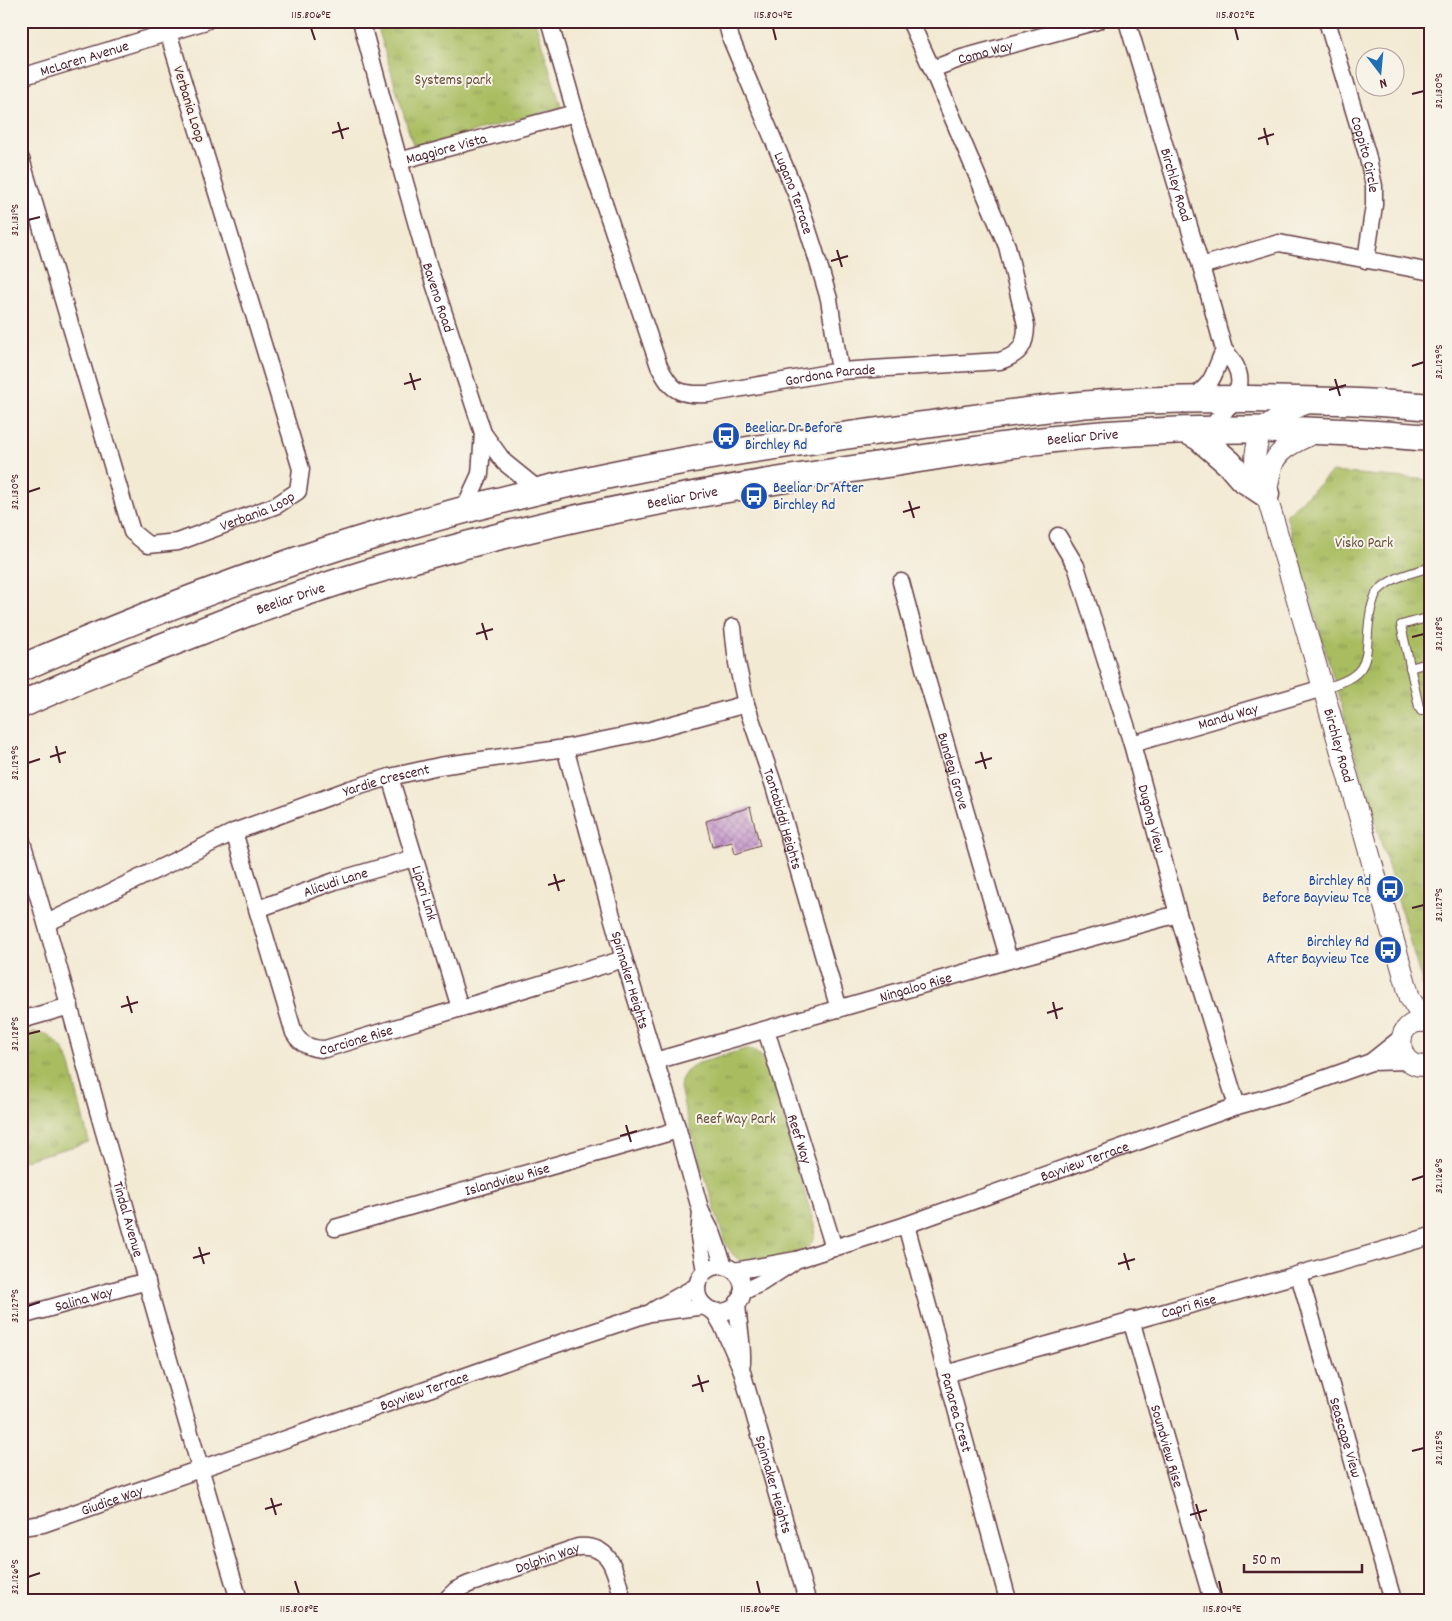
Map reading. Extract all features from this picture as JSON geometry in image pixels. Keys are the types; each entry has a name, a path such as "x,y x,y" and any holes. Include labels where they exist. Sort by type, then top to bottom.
{"highway":[{"name":"Beeliar Drive","path":"21,668 130,621 309,557 463,510 626,472 714,456 958,420 1095,404 1191,399 1234,399 1396,403 1431,407"},
{"path":"1396,403 1413,413 1431,416"},
{"path":"958,420 958,433 965,436 1030,432 1096,424 1124,433"},
{"name":"Beeliar Drive","path":"21,705 277,602 387,567 500,536 632,506 751,484 1022,444 1124,433 1199,430 1319,430 1431,438"},
{"path":"1199,430 1199,437 1229,463 1242,478 1266,494"}],"street":[{"name":"McLaren Avenue","path":"21,77 206,21"},
{"name":"Maggiore Vista","path":"361,21 399,161 575,113"},
{"name":"Gordona Parade","path":"549,21 588,156 659,366 672,387 679,392 690,394 708,394 840,371 1000,361 1012,357 1021,348 1026,338 1026,325 1007,246 910,21"},
{"name":"Lugano Terrace","path":"726,21 731,39 797,196 829,299 840,371"},
{"name":"Como Way","path":"932,69 962,58 1097,21"},
{"name":"Birchley Road","path":"1127,21 1201,266 1224,350 1232,360 1240,376 1240,385 1234,399 1199,430"},
{"name":"Coppito Circle","path":"1327,21 1367,154 1374,186 1374,205 1366,260"},
{"name":"Verbania Loop","path":"21,159 132,532 148,545 178,542 277,505 298,491 301,469 168,32"},
{"name":"Baveno Road","path":"399,161 429,268 483,432 504,462 541,492"},
{"path":"1201,266 1279,243 1431,272"},
{"path":"1191,399 1209,384 1215,375 1224,350"},
{"path":"1261,430 1291,410 1317,400"},
{"name":"Birchley Road","path":"1261,430 1254,455 1254,465 1266,494 1323,688 1410,998 1428,1022"},
{"name":"Birchley Road","path":"1266,494 1272,466 1277,455 1319,430"},
{"name":"Baveno Road","path":"463,510 480,474 483,432"},
{"name":"Dugong View","path":"1058,536 1076,566 1132,744 1178,914 1237,1106"},
{"name":"Bundegi Grove","path":"901,582 928,683 1008,960"},
{"name":"Tantabiddi Heights","path":"733,627 737,663 746,704 774,786 839,1009"},
{"name":"Mandu Way","path":"1132,744 1323,688"},
{"path":"21,691 52,691"},
{"name":"Yardie Crescent","path":"47,923 234,832 390,777 439,766 565,748 644,732 746,704"},
{"name":"Spinnaker Heights","path":"565,748 624,959 678,1130 701,1212 729,1269"},
{"name":"Lipari Link","path":"390,777 460,1008"},
{"name":"Carcione Rise","path":"234,832 294,1033 299,1041 315,1049 325,1049 624,959"},
{"name":"Tindal Avenue","path":"21,839 47,923 147,1282 239,1600"},
{"name":"Alicudi Lane","path":"258,909 335,881 414,858"},
{"name":"Ningaloo Rise","path":"655,1061 1008,960 1178,914"},
{"name":"Birchley Road","path":"1404,1033 1410,998"},
{"path":"21,1020 70,1006"},
{"path":"1428,1022 1415,1023 1404,1033 1402,1050 1420,1064 1431,1083"},
{"name":"Reef Way","path":"766,1030 834,1248"},
{"name":"Bayview Terrace","path":"1371,1062 1404,1033"},
{"name":"Bayview Terrace","path":"729,1269 796,1260 906,1225 1237,1106 1286,1092 1371,1062 1420,1064"},
{"name":"Islandview Rise","path":"336,1228 678,1130"},
{"name":"Spinnaker Heights","path":"701,1212 701,1278"},
{"name":"Panarea Crest","path":"906,1225 1008,1600"},
{"name":"Capri Rise","path":"946,1374 1431,1236"},
{"name":"Bayview Terrace","path":"740,1297 796,1260"},
{"path":"714,1267 729,1269 741,1280 740,1297 725,1311 709,1309 698,1297 701,1278 714,1267"},
{"name":"Seascape View","path":"1299,1275 1393,1600"},
{"name":"Bayview Terrace","path":"200,1468 650,1312 701,1278"},
{"name":"Salina Way","path":"21,1316 147,1282"},
{"name":"Spinnaker Heights","path":"740,1297 738,1324 743,1349 741,1368"},
{"name":"Bayview Terrace","path":"650,1312 664,1312 690,1307 709,1309"},
{"name":"Spinnaker Heights","path":"709,1309 741,1368 807,1600"},
{"name":"Soundview Rise","path":"1132,1320 1212,1600"},
{"name":"Giudice Way","path":"21,1526 43,1524 200,1468"},
{"name":"Dolphin Way","path":"446,1600 456,1590 468,1584 578,1547 588,1546 596,1548 608,1558 623,1600"}],"lane":[{"path":"1323,688 1342,683 1358,672 1364,664 1368,646 1369,619 1376,592 1393,579 1431,568"},
{"path":"1431,617 1401,625 1419,707 1421,710 1431,709"},
{"path":"1410,668 1431,662"}],"green space":[{"name":"Systems park","path":"376,21 535,21 561,107 414,149"},
{"name":"Visko Park","path":"1332,472 1431,480 1431,1001 1427,1000 1286,515"},
{"path":"35,1032 46,1034 65,1052 89,1142 21,1161 21,1034"},
{"name":"Reef Way Park","path":"745,1049 756,1052 769,1067 815,1228 812,1241 807,1248 751,1264 738,1259 724,1240 685,1110 680,1087 681,1080 686,1072 696,1064"}],"building":[{"path":"750,807 760,846 735,854 732,842 712,847 706,821"}],"place":[{"name":"Beeliar Dr Before Birchley Rd","path":"726,436"},
{"name":"Beeliar Dr After Birchley Rd","path":"754,496"},
{"name":"Birchley Rd Before Bayview Tce","path":"1390,889"},
{"name":"Birchley Rd After Bayview Tce","path":"1388,950"}]}
